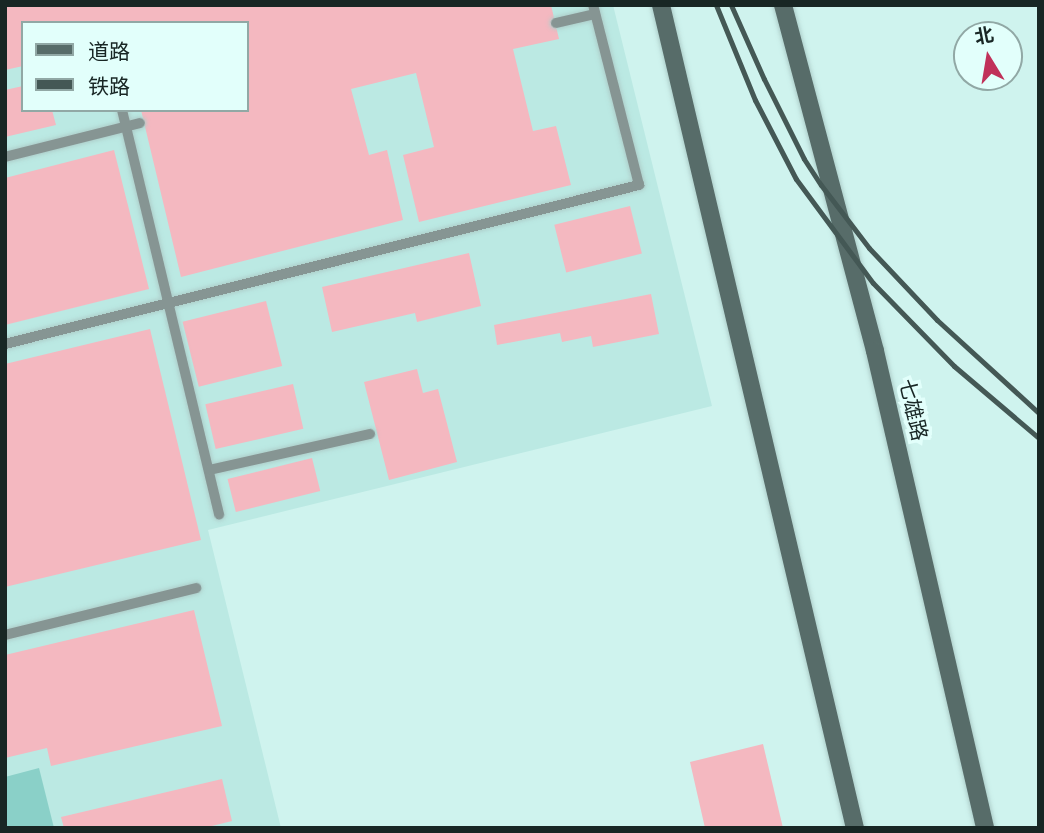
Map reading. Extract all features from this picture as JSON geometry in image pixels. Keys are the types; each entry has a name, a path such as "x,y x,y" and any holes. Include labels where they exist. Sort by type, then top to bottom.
{"street":[{"path":"661,5 855,828"},
{"name":"七雄路","path":"783,5 875,351 985,828"}],"lane":[{"path":"5,344 639,185 594,9 556,23"},
{"path":"122,112 219,515"},
{"path":"5,157 140,124"},
{"path":"209,470 370,434"},
{"path":"5,635 197,588"}],"shaded area":[{"path":"5,5 613,5 712,406 208,530 281,828 5,828"},
{"path":"39,768 54,828 5,828 5,777"}],"building":[{"path":"5,5 551,5 559,39 513,49 533,131 556,126 571,185 419,222 403,155 434,147 416,73 351,89 369,155 387,150 403,220 181,277 141,112 248,112 248,21 21,21 21,66 5,70"},
{"path":"21,86 21,112 53,112 56,125 5,137 5,90"},
{"path":"114,150 149,289 5,325 5,178"},
{"path":"630,206 642,254 566,272 554,225"},
{"path":"469,253 481,306 417,322 415,313 332,332 322,287"},
{"path":"651,294 659,334 593,347 591,336 562,342 560,333 497,345 494,325"},
{"path":"266,301 282,366 199,387 183,322"},
{"path":"150,329 201,540 5,587 5,364"},
{"path":"417,369 423,393 438,389 457,462 389,480 364,382"},
{"path":"293,384 303,429 216,449 205,404"},
{"path":"312,458 320,491 236,512 228,479"},
{"path":"194,610 222,726 51,766 47,748 5,758 5,655"},
{"path":"763,744 783,828 705,828 690,762"},
{"path":"222,779 232,821 204,828 64,828 61,817"}],"railway":[{"path":"716,5 755,100 796,179 873,283 954,366 1039,438"},
{"path":"731,5 764,79 804,159 821,185 869,248 937,320 1039,413"}]}
